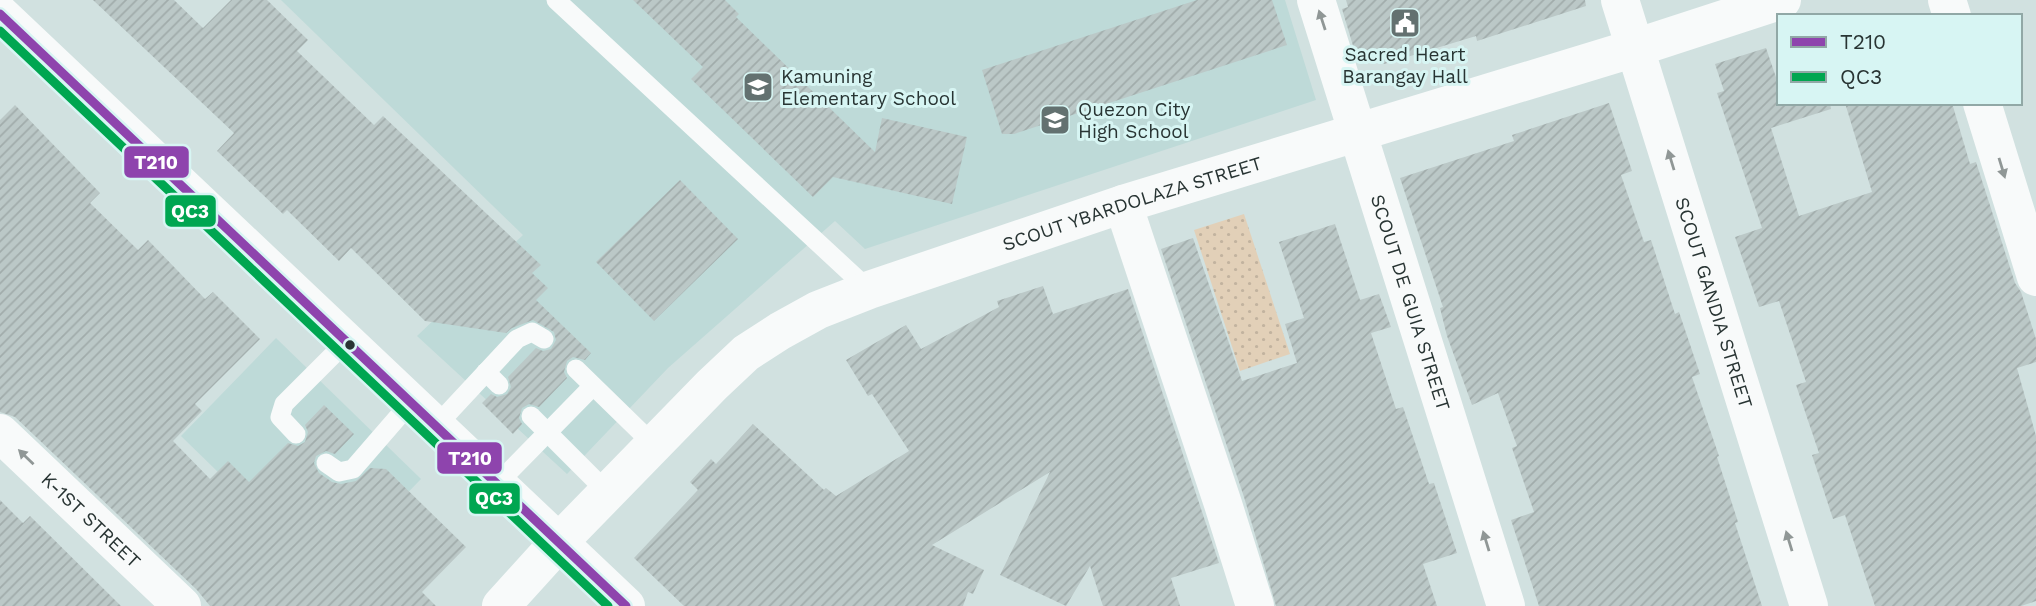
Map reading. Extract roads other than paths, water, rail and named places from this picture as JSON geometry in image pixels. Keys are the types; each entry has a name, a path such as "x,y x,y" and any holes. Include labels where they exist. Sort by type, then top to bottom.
{"street":[{"name":"SCOUT DE GUIA STREET","path":"1316,0 1506,606"},
{"name":"SCOUT GANDIA STREET","path":"1620,0 1809,606"},
{"name":"SCOUT YBARDOLAZA STREET","path":"501,606 712,384 746,353 818,310 869,290 1123,204 1635,48 1782,0"},
{"path":"0,14 626,606"},
{"path":"1983,105 2036,277"},
{"path":"1123,204 1255,606"},
{"name":"K-1ST STREET","path":"0,433 182,606"}],"lane":[{"path":"556,0 869,290"},
{"path":"326,463 339,472 353,469 423,414 493,379 517,339 532,332 544,339"},
{"path":"296,434 280,417 284,404 347,341"},
{"path":"576,369 654,445"},
{"path":"498,484 593,386"},
{"path":"531,416 608,493"}],"place":[{"name":"Sacred Heart Barangay Hall","path":"1405,23"},
{"name":"Kamuning Elementary School","path":"758,87"},
{"name":"Quezon City High School","path":"1055,120"}]}
